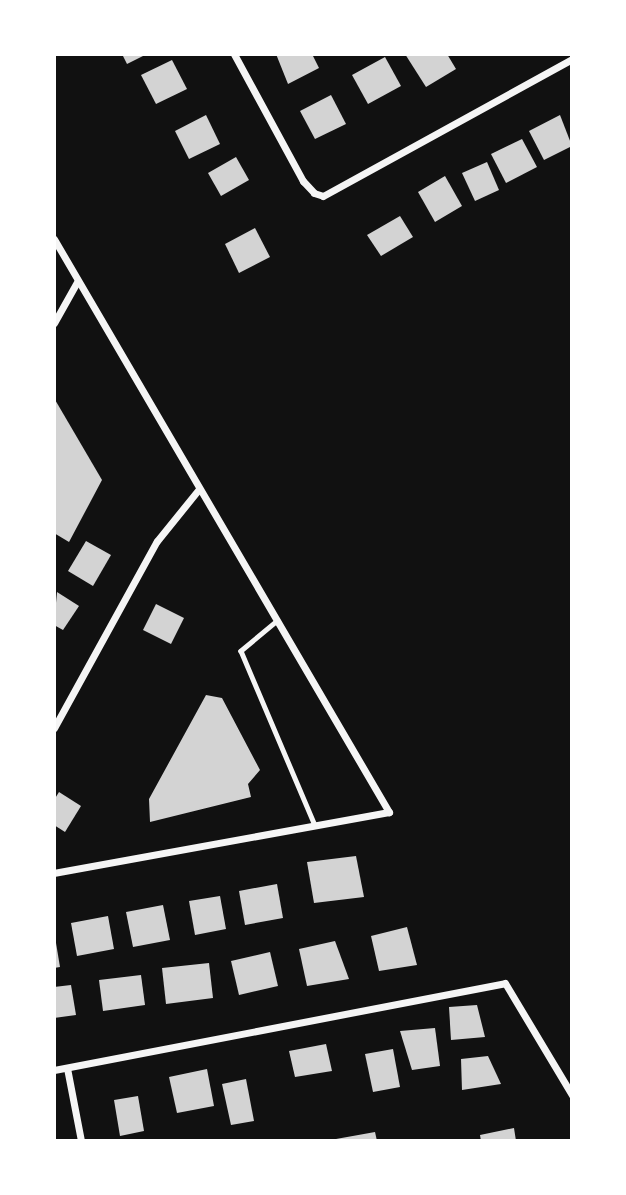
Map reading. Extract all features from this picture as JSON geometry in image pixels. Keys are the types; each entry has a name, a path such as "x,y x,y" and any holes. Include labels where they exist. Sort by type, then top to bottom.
{"street":[{"path":"234,54 303,181 323,196 572,59"},
{"path":"54,239 389,812 54,873"},
{"path":"54,323 77,282"},
{"path":"54,728 157,541 199,489"},
{"path":"54,1070 505,983 572,1095"},
{"path":"67,1068 81,1141"}],"lane":[{"path":"277,621 241,651 315,825"}],"building":[{"path":"122,54 147,54 127,64"},
{"path":"276,54 312,54 319,68 288,84"},
{"path":"405,54 447,54 456,69 426,87"},
{"path":"385,57 401,86 368,104 352,75"},
{"path":"172,60 187,89 156,104 141,75"},
{"path":"331,95 346,124 315,139 300,111"},
{"path":"206,115 220,144 189,159 175,131"},
{"path":"560,115 572,146 544,160 529,131"},
{"path":"522,139 537,167 506,183 491,154"},
{"path":"236,157 249,180 221,196 208,173"},
{"path":"487,162 499,190 475,201 462,173"},
{"path":"445,176 462,206 435,222 418,192"},
{"path":"400,216 413,237 381,256 367,235"},
{"path":"255,228 270,257 239,273 225,244"},
{"path":"54,398 102,480 69,542 54,533"},
{"path":"86,541 111,555 93,586 68,571"},
{"path":"57,592 79,606 63,630 54,625"},
{"path":"156,604 184,618 171,644 143,630"},
{"path":"206,695 222,698 260,770 248,784 251,797 150,822 149,799"},
{"path":"59,792 81,806 65,832 54,825 54,800"},
{"path":"356,856 364,897 314,903 307,862"},
{"path":"277,884 283,918 245,925 239,891"},
{"path":"220,896 226,929 195,935 189,901"},
{"path":"163,905 170,940 133,947 126,912"},
{"path":"108,916 114,949 77,956 71,923"},
{"path":"407,927 417,965 379,971 371,936"},
{"path":"335,941 349,979 307,986 299,949"},
{"path":"56,943 60,967 54,968 54,944"},
{"path":"270,952 278,986 239,995 231,961"},
{"path":"209,963 213,998 166,1004 162,968"},
{"path":"141,975 145,1005 103,1011 99,980"},
{"path":"71,985 76,1015 54,1018 54,987"},
{"path":"477,1005 485,1037 451,1040 449,1007"},
{"path":"435,1028 440,1066 412,1070 400,1031"},
{"path":"326,1044 332,1071 295,1077 289,1051"},
{"path":"393,1049 400,1087 373,1092 365,1054"},
{"path":"488,1056 501,1084 462,1090 461,1059"},
{"path":"207,1069 214,1106 177,1113 169,1077"},
{"path":"246,1079 254,1121 231,1125 222,1084"},
{"path":"138,1096 144,1131 120,1136 114,1100"},
{"path":"514,1128 516,1141 481,1141 480,1135"},
{"path":"375,1132 377,1141 336,1141 336,1139"}]}
